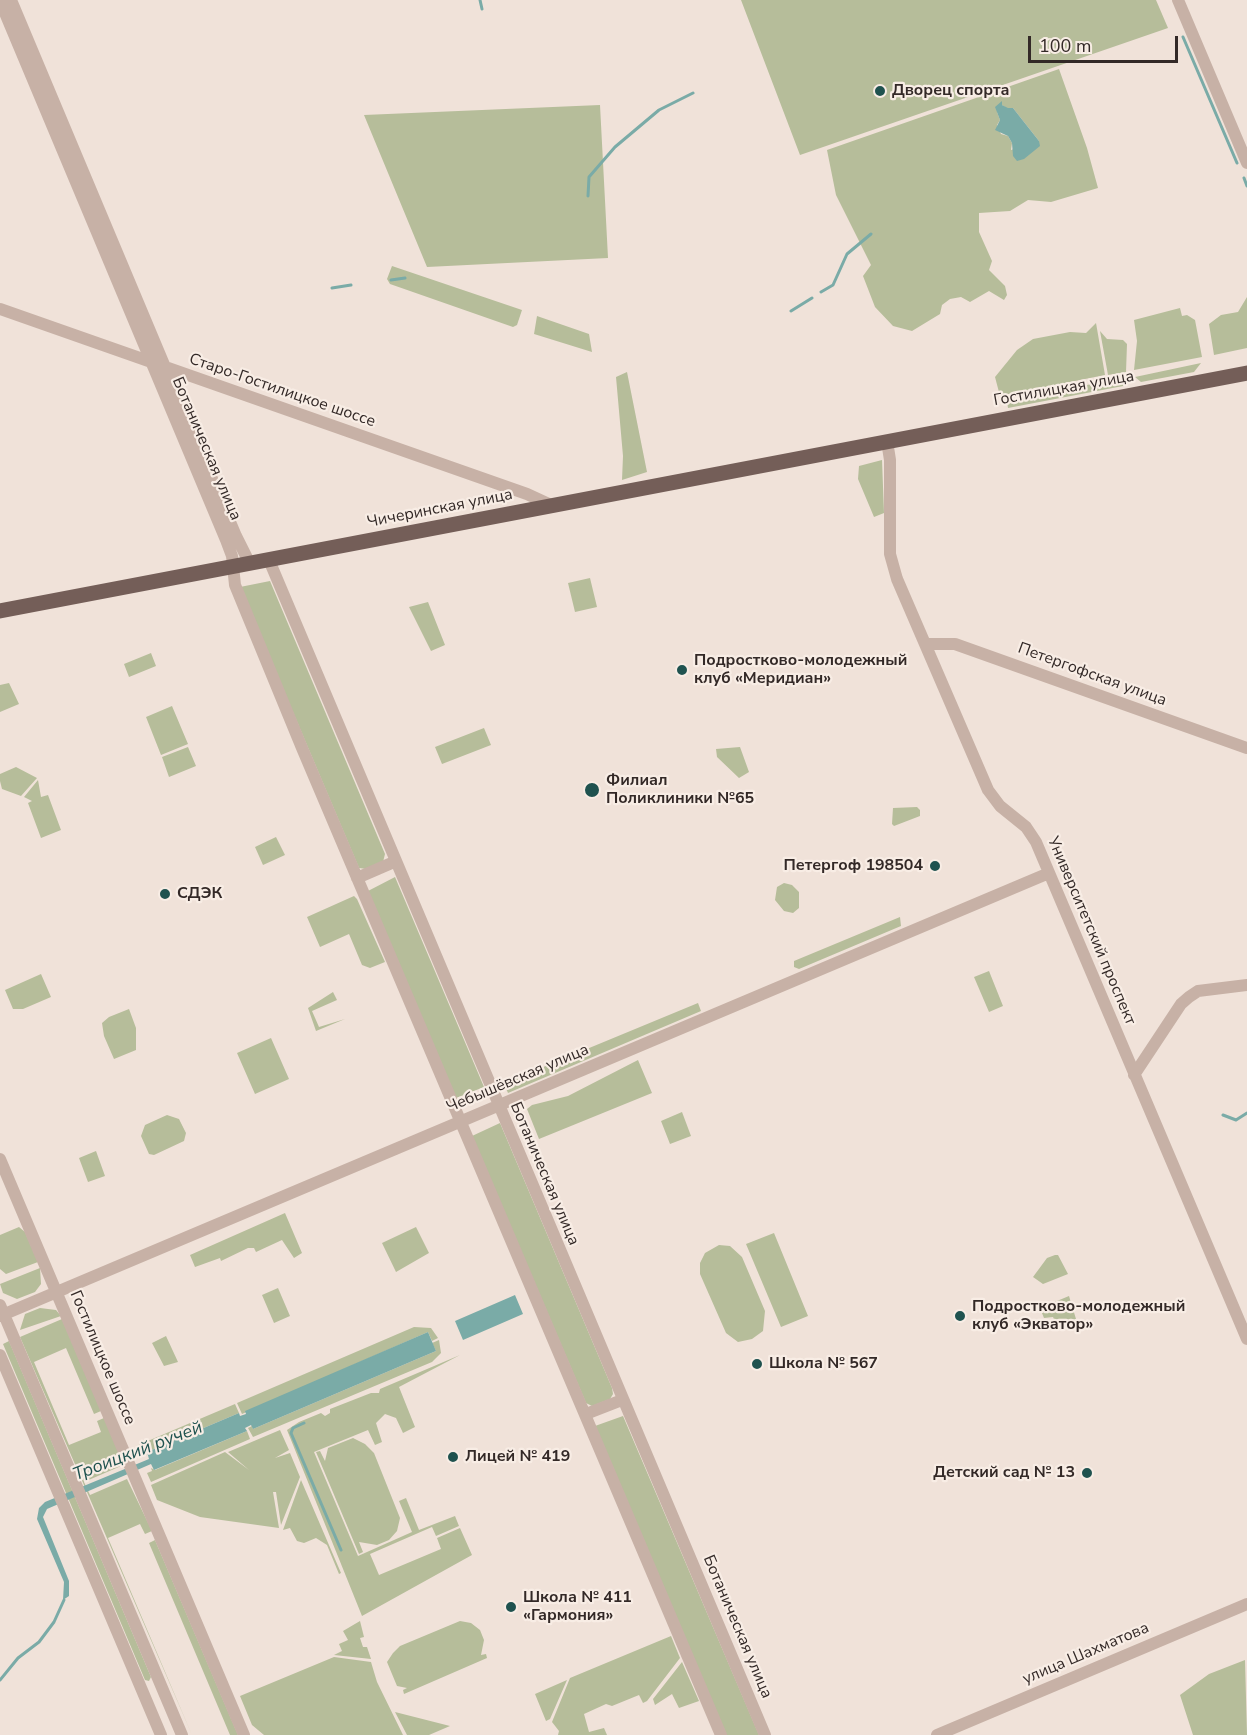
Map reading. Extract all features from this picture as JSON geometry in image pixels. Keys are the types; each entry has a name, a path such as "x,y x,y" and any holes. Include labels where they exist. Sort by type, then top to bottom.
{"main road":[{"name":"Гостилицкая улица","path":"887,441 1247,373"},
{"name":"Чичеринская улица","path":"0,611 787,462 887,441"}],"street":[{"name":"Ботаническая улица","path":"11,0 236,536 250,564"},
{"path":"1178,0 1247,163"},
{"name":"Ботаническая улица","path":"0,1 226,540 235,585 721,1735"},
{"name":"Старо-Гостилицкое шоссе","path":"0,309 527,494 553,506"},
{"name":"Университетский проспект","path":"887,441 890,460 891,560 988,790 997,803 1031,834 1049,873 1247,1339"},
{"name":"Ботаническая улица","path":"269,560 394,862 765,1735"},
{"name":"Петергофская улица","path":"925,644 955,644 1247,748"},
{"path":"357,878 394,862"},
{"name":"Чебышёвская улица","path":"1,1312 57,1292 1049,873"},
{"path":"1134,1075 1181,1004 1189,997 1198,991 1247,985"},
{"name":"Гостилицкое шоссе","path":"0,1159 244,1735"},
{"path":"1,1312 182,1735"},
{"path":"0,1355 161,1735"},
{"path":"586,1414 622,1400"},
{"name":"улица Шахматова","path":"937,1735 1247,1604"},
{"path":"144,1696 163,1688"}],"green space":[{"name":"Дворец спорта","path":"741,0 1156,0 1168,28 800,155"},
{"path":"1059,69 1087,148 1098,188 1051,202 1028,200 1010,211 979,213 979,232 992,261 989,270 1005,286 1007,295 1004,300 989,291 970,302 961,297 950,299 942,305 940,314 912,331 893,326 875,307 863,276 871,265 836,195 827,150","holes":["1002,102 1002,105 1008,109 1013,108 1039,141 1011,150 1012,143 1008,136 1001,134 997,125 1000,120 997,112"]},
{"path":"600,105 608,258 427,267 364,115"},
{"path":"392,266 522,310 517,325 513,327 390,284 387,279"},
{"path":"1247,297 1247,348 1214,355 1209,324 1221,315 1238,312"},
{"path":"1180,308 1182,316 1187,315 1195,320 1202,357 1134,370 1137,341 1134,320"},
{"path":"537,316 589,334 592,352 534,334"},
{"path":"1096,323 1105,375 1000,396 995,377 1017,350 1033,339 1070,332 1086,333"},
{"path":"1100,331 1107,339 1123,340 1127,344 1126,372 1108,375"},
{"path":"1201,363 1194,372 1141,382 1135,377"},
{"path":"627,372 647,472 622,480 623,456 616,377"},
{"path":"1127,377 1127,383 1123,386 1008,408 1007,401"},
{"path":"882,460 884,513 874,517 858,479 859,466"},
{"path":"590,578 597,607 575,612 568,583"},
{"path":"270,581 385,854 383,862 366,869 359,868 240,587"},
{"path":"428,602 445,645 431,651 409,607"},
{"path":"151,653 156,666 129,677 124,664"},
{"path":"9,683 19,704 0,712 0,685"},
{"path":"172,706 188,744 161,755 146,717"},
{"path":"484,728 491,745 442,764 435,747"},
{"path":"188,747 196,766 169,777 162,757"},
{"path":"740,747 749,772 739,778 717,757 716,749"},
{"path":"16,767 37,778 21,796 2,789 0,781 0,774"},
{"path":"38,780 41,797 48,795 61,830 41,838 28,803 32,801 24,797"},
{"path":"917,807 920,810 920,816 894,826 892,824 893,808"},
{"path":"276,837 285,855 263,865 255,847"},
{"path":"395,877 484,1087 456,1098 368,891"},
{"path":"784,883 792,885 799,892 799,908 793,913 784,911 775,900 777,887"},
{"path":"354,896 385,962 370,968 362,965 349,934 320,947 307,917"},
{"path":"900,917 901,926 799,969 794,967 794,961"},
{"path":"989,971 1003,1006 989,1012 974,977"},
{"path":"41,974 51,997 23,1009 13,1009 5,990"},
{"path":"333,992 337,1000 312,1011 319,1027 345,1019 316,1031 308,1008"},
{"path":"698,1003 701,1011 508,1093 505,1086 507,1082"},
{"path":"129,1009 136,1028 136,1050 114,1059 104,1036 102,1023 109,1017"},
{"path":"271,1038 289,1079 255,1094 237,1053"},
{"path":"638,1060 652,1093 539,1139 527,1109 532,1105 568,1096"},
{"path":"682,1112 691,1136 670,1144 661,1121"},
{"path":"167,1115 179,1119 186,1133 184,1141 154,1155 149,1154 141,1136 145,1125"},
{"path":"500,1123 612,1388 613,1394 610,1399 592,1406 586,1403 472,1136"},
{"path":"96,1151 105,1176 88,1182 79,1158"},
{"path":"285,1213 302,1253 294,1258 282,1240 256,1252 254,1248 248,1248 221,1261 220,1258 195,1267 190,1255"},
{"path":"19,1227 25,1232 38,1262 6,1274 0,1269 0,1235"},
{"path":"416,1227 429,1253 396,1272 382,1243"},
{"path":"774,1233 808,1316 781,1327 746,1244"},
{"path":"719,1245 730,1246 742,1257 765,1311 763,1331 752,1339 738,1342 726,1333 700,1274 700,1263 705,1253"},
{"path":"1058,1255 1068,1274 1043,1284 1033,1277 1047,1258"},
{"path":"40,1268 41,1284 35,1292 17,1299 3,1293 0,1284"},
{"path":"278,1288 290,1316 274,1323 262,1295"},
{"path":"1069,1296 1076,1319 1056,1324 1053,1317 1044,1318 1040,1308"},
{"path":"40,1308 56,1310 61,1316 20,1330 25,1314"},
{"path":"62,1319 101,1411 94,1414 66,1348 34,1362 69,1445 101,1432 97,1421 104,1418 122,1460 121,1466 84,1482 90,1495 127,1479 152,1531 145,1534 140,1524 108,1538 192,1735 20,1337"},
{"path":"414,1327 431,1328 438,1338 432,1341 428,1332 242,1414 237,1403"},
{"path":"166,1336 178,1362 164,1366 152,1343"},
{"path":"439,1340 441,1353 432,1362 253,1437 248,1428 252,1426 253,1429 436,1351 432,1343"},
{"path":"9,1341 151,1677 149,1681 145,1680 3,1344"},
{"path":"460,1355 399,1387 415,1427 403,1433 396,1418 385,1414 376,1423 382,1442 375,1445 368,1430 314,1452 358,1556 412,1532 399,1501 406,1498 419,1530 455,1516 459,1526 436,1536 432,1527 370,1554 379,1575 441,1549 437,1538 460,1528 472,1555 362,1616 287,1430 321,1413 325,1416 330,1413 330,1409 371,1393 379,1393 380,1389"},
{"path":"235,1404 239,1413 147,1452 146,1456 145,1454 140,1456 136,1446"},
{"path":"623,1416 759,1735 726,1735 595,1426"},
{"path":"280,1430 289,1450 275,1458 290,1453 300,1477 281,1525 276,1492 273,1492 279,1528 200,1517 157,1500 151,1485 225,1452 249,1470 228,1452"},
{"path":"247,1431 250,1439 151,1482 147,1473 152,1471 151,1468 155,1470"},
{"path":"353,1438 365,1444 374,1453 400,1518 397,1531 389,1540 377,1545 359,1542 363,1552 359,1554 316,1452 320,1451 325,1461 328,1448"},
{"path":"301,1480 341,1573 339,1574 327,1545 316,1538 304,1543 297,1541 290,1528 283,1530"},
{"path":"155,1540 238,1735 230,1735 149,1543"},
{"path":"360,1621 364,1637 360,1638 363,1647 367,1647 371,1659 334,1655 342,1651 339,1644 348,1640 343,1631"},
{"path":"460,1621 471,1623 480,1630 484,1640 481,1655 486,1654 487,1658 404,1694 403,1690 407,1688 397,1686 387,1662 393,1653 400,1646"},
{"path":"671,1636 680,1658 647,1701 643,1703 639,1695 612,1706 606,1704 584,1714 589,1732 604,1728 607,1735 558,1735 559,1731 552,1722 570,1678"},
{"path":"334,1657 371,1662 377,1682 403,1735 264,1735 252,1725 240,1696"},
{"path":"1245,1660 1247,1735 1193,1735 1180,1695 1209,1674"},
{"path":"682,1662 699,1701 679,1708 672,1694 655,1705 653,1699"},
{"path":"567,1680 550,1719 546,1721 535,1694"},
{"path":"395,1712 450,1726 429,1735 407,1735"}],"water":[{"path":"1002,101 1002,105 1013,108 1039,141 1040,146 1024,159 1017,161 1013,156 1012,143 1008,136 995,130 1000,120 995,107"},
{"path":"515,1295 523,1314 463,1340 455,1321"},
{"path":"428,1332 436,1351 253,1429 251,1425 245,1428 247,1431 154,1470 151,1464 47,1509 43,1517 69,1581 69,1596 63,1600 64,1582 37,1519 39,1508 45,1502 149,1459 147,1452 239,1413 240,1416 246,1414 245,1411"}],"waterway":[{"path":"480,0 482,9"},
{"path":"1183,37 1237,163"},
{"path":"588,196 589,177 615,147 659,110 693,93"},
{"path":"1244,178 1247,186"},
{"path":"821,292 833,285 847,254 871,234"},
{"path":"391,280 405,278"},
{"path":"332,288 351,285"},
{"path":"791,311 812,298"},
{"name":"Троицкий ручей","path":"1223,1115 1236,1120 1247,1113"},
{"path":"304,1423 293,1428 291,1433 341,1550"},
{"name":"Троицкий ручей","path":"0,1680 18,1658 39,1642 54,1622 64,1600"}],"place":[{"name":"Дворец спорта","path":"880,91"},
{"name":"Подростково-молодежный клуб «Меридиан»","path":"682,670"},
{"name":"Филиал Поликлиники №65","path":"592,790"},
{"name":"Петергоф 198504","path":"935,866"},
{"name":"СДЭК","path":"165,894"},
{"name":"Подростково-молодежный клуб «Экватор»","path":"960,1316"},
{"name":"Школа № 567","path":"757,1364"},
{"name":"Лицей № 419","path":"453,1457"},
{"name":"Детский сад № 13","path":"1087,1473"},
{"name":"Школа № 411 «Гармония»","path":"511,1607"}]}
